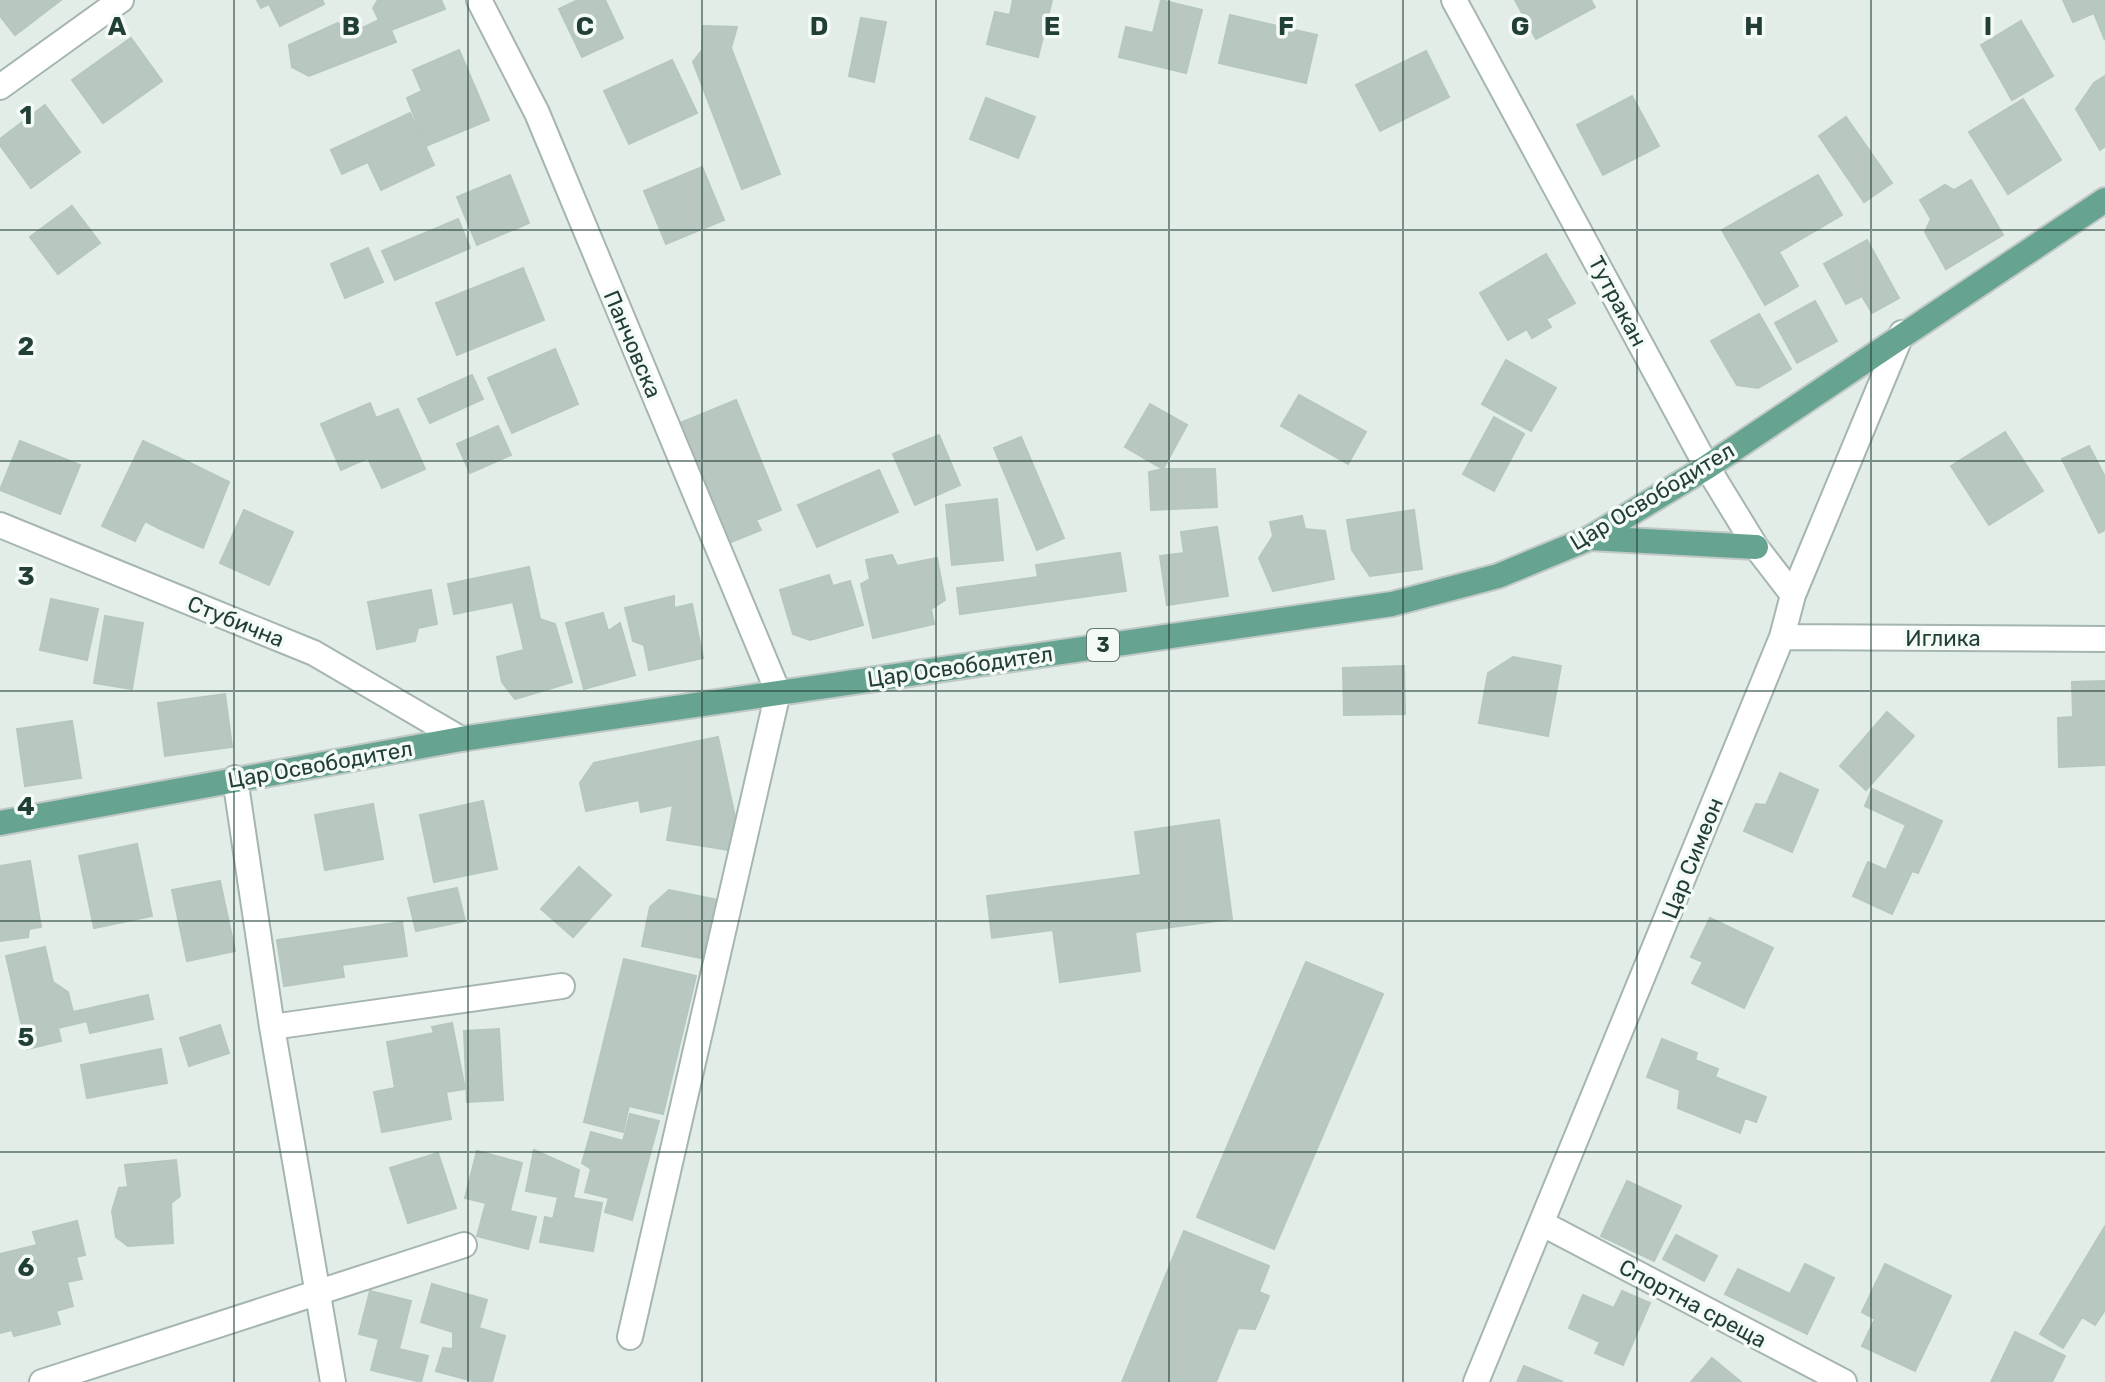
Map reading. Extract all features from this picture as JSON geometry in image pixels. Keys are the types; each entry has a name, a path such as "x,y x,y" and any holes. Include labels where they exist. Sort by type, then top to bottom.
{"main road":[{"name":"Цар Освободител","path":"0,823 461,739 1392,604 1498,576 1590,538 1707,467 1902,333 2105,200"},
{"path":"1590,538 1756,547"}],"street":[{"path":"0,87 121,0"},
{"name":"Панчовска","path":"479,0 537,113 778,692"},
{"name":"Тутракан","path":"1449,1 1707,467 1756,547 1793,595"},
{"name":"Цар Симеон","path":"1476,1382 1782,637 1793,595 1902,333"},
{"name":"Стубична","path":"0,525 314,653 461,739"},
{"name":"Иглика","path":"1782,637 2105,639"},
{"path":"630,1337 778,692"},
{"path":"235,778 272,1027 333,1382"},
{"path":"272,1027 562,986"},
{"name":"Спортна среща","path":"1543,1224 1844,1382"},
{"path":"42,1382 464,1245"}],"building":[{"path":"0,0 61,0 15,35 0,16"},
{"path":"257,0 322,0 324,4 280,26 269,4 261,8"},
{"path":"378,0 441,0 445,9 391,30 396,42 309,76 292,67 289,45 338,23 350,34 379,20 373,8"},
{"path":"578,0 605,0 623,38 582,57 559,9"},
{"path":"1013,0 1052,0 1038,57 987,44 995,12 1010,15"},
{"path":"1161,0 1202,10 1186,73 1119,57 1126,27 1153,33"},
{"path":"1515,0 1591,0 1595,7 1536,39"},
{"path":"2063,0 2105,0 2105,40 2094,13 2073,22"},
{"path":"1230,15 1317,35 1306,83 1219,63"},
{"path":"861,18 886,22 874,82 849,76"},
{"path":"2021,21 2053,76 2012,100 1981,45"},
{"path":"703,26 737,27 731,48 780,174 742,189 693,62 702,50"},
{"path":"131,38 162,81 103,123 72,80"},
{"path":"459,50 489,120 426,146 407,98 422,91 413,70"},
{"path":"1426,51 1449,97 1380,131 1356,85"},
{"path":"672,60 697,113 629,144 604,91"},
{"path":"2105,76 2105,146 2100,150 2076,109 2094,83"},
{"path":"1632,96 1659,146 1603,175 1577,125"},
{"path":"986,98 1035,117 1018,158 970,139"},
{"path":"2023,99 2061,160 2008,194 1969,132"},
{"path":"45,105 80,152 31,188 0,145 0,139"},
{"path":"410,113 434,165 381,190 368,162 342,174 331,150"},
{"path":"1846,117 1892,183 1864,202 1819,136"},
{"path":"702,167 724,220 666,244 644,191"},
{"path":"510,175 529,223 477,245 457,197"},
{"path":"1818,175 1842,215 1779,252 1798,286 1765,305 1722,230"},
{"path":"1971,180 2003,235 1946,269 1925,232 1931,219 1920,200 1945,185 1954,190"},
{"path":"72,206 100,243 58,274 30,237"},
{"path":"458,219 470,248 395,280 382,251"},
{"path":"1867,240 1899,298 1872,313 1862,296 1846,304 1824,264"},
{"path":"368,248 383,282 345,298 331,264"},
{"path":"1546,254 1575,303 1546,319 1551,327 1532,338 1527,329 1508,340 1480,293"},
{"path":"523,268 544,320 457,355 436,303"},
{"path":"1815,301 1837,341 1797,363 1775,323"},
{"path":"1759,314 1791,369 1758,388 1737,385 1711,341"},
{"path":"555,349 578,404 512,433 488,378"},
{"path":"1506,360 1556,388 1531,431 1482,404"},
{"path":"472,375 483,399 430,423 418,399"},
{"path":"1299,395 1366,432 1348,464 1281,426"},
{"path":"736,400 781,510 756,520 761,530 729,543 680,423"},
{"path":"370,403 376,418 398,409 425,469 382,488 368,458 341,470 321,424"},
{"path":"1150,404 1187,425 1163,469 1125,447"},
{"path":"1494,417 1524,434 1494,491 1463,474"},
{"path":"498,426 511,455 470,473 457,444"},
{"path":"2005,432 2043,491 1989,525 1951,466"},
{"path":"939,435 960,485 915,505 893,454"},
{"path":"1021,437 1064,538 1037,550 994,448"},
{"path":"20,441 80,465 60,514 0,490"},
{"path":"143,441 190,463 158,528 145,521 135,541 102,526"},
{"path":"2089,446 2105,477 2105,530 2099,533 2062,459"},
{"path":"190,463 229,482 203,548 158,528"},
{"path":"1215,469 1217,507 1151,510 1149,472"},
{"path":"879,470 898,512 817,547 798,505"},
{"path":"997,499 1003,560 952,565 946,505"},
{"path":"244,510 293,532 269,585 220,563"},
{"path":"1414,510 1422,569 1370,576 1352,550 1347,520"},
{"path":"1302,516 1305,529 1325,531 1334,579 1273,591 1259,558 1273,536 1270,522"},
{"path":"1217,527 1228,596 1167,605 1160,556 1184,553 1181,532"},
{"path":"1120,553 1126,591 960,614 957,588 1038,577 1036,565"},
{"path":"892,555 897,566 937,558 945,600 931,609 934,624 873,638 861,584 870,579 866,560"},
{"path":"529,567 540,619 555,624 572,682 515,699 502,682 497,657 524,650 513,602 454,614 448,584"},
{"path":"829,575 833,586 850,581 863,625 810,640 793,634 780,590"},
{"path":"431,590 437,624 418,628 415,641 377,649 368,602"},
{"path":"674,596 674,608 692,604 703,658 649,670 644,645 633,641 625,608"},
{"path":"51,599 98,609 87,660 40,650"},
{"path":"603,613 608,631 620,623 635,675 584,689 566,623"},
{"path":"105,616 143,623 132,689 94,683"},
{"path":"1513,657 1561,666 1548,736 1479,723 1488,673"},
{"path":"1404,666 1405,714 1344,715 1343,668"},
{"path":"2105,681 2105,765 2059,767 2058,718 2073,717 2072,682"},
{"path":"225,694 232,747 165,756 158,703"},
{"path":"1887,712 1914,736 1866,790 1840,766"},
{"path":"72,721 81,778 25,786 17,729"},
{"path":"718,737 735,817 729,850 667,840 673,805 641,812 639,800 586,811 580,783 594,763"},
{"path":"1780,773 1818,790 1792,852 1744,831 1756,804 1766,805"},
{"path":"1872,789 1942,821 1918,873 1912,871 1892,914 1853,896 1868,862 1886,870 1906,825 1865,806"},
{"path":"483,801 497,869 434,882 420,815"},
{"path":"373,804 383,859 325,870 315,815"},
{"path":"1219,820 1232,919 1135,932 1140,971 1060,982 1053,930 992,938 987,896 1141,875 1135,832"},
{"path":"137,844 152,916 94,928 79,856"},
{"path":"30,861 41,927 29,929 28,937 0,941 0,866"},
{"path":"579,867 611,895 573,937 541,909"},
{"path":"220,881 235,951 187,961 172,890"},
{"path":"457,888 465,921 416,931 408,898"},
{"path":"669,890 718,900 706,959 642,946 650,907"},
{"path":"1710,918 1773,948 1744,1008 1692,983 1703,962 1691,957"},
{"path":"402,922 407,956 342,965 344,977 284,986 277,940"},
{"path":"45,947 53,982 68,992 73,1012 148,995 153,1019 90,1033 87,1021 58,1028 61,1041 27,1049 6,956"},
{"path":"624,959 696,976 663,1114 629,1106 623,1132 584,1122"},
{"path":"1306,962 1383,994 1274,1249 1197,1217"},
{"path":"452,1023 465,1089 446,1092 451,1119 382,1132 374,1092 395,1088 387,1042 434,1033 432,1027"},
{"path":"220,1025 229,1053 189,1066 180,1038"},
{"path":"499,1029 503,1100 467,1102 464,1031"},
{"path":"1662,1039 1697,1053 1695,1060 1718,1069 1715,1077 1766,1097 1756,1122 1745,1118 1740,1133 1678,1108 1680,1090 1647,1077"},
{"path":"161,1049 167,1083 87,1098 81,1065"},
{"path":"630,1114 659,1121 632,1220 605,1212 609,1198 585,1192 591,1169 582,1163 591,1132 623,1141"},
{"path":"534,1150 579,1170 573,1198 602,1203 593,1251 540,1242 545,1217 553,1219 558,1197 526,1191"},
{"path":"477,1151 522,1163 510,1211 536,1217 528,1249 477,1236 486,1203 465,1198"},
{"path":"438,1153 456,1208 408,1223 390,1168"},
{"path":"176,1160 180,1196 171,1203 173,1243 128,1246 116,1237 112,1211 119,1188 128,1187 125,1165"},
{"path":"1627,1181 1681,1206 1654,1261 1601,1236"},
{"path":"77,1221 85,1255 76,1257 82,1279 67,1282 73,1306 56,1311 60,1324 14,1336 12,1330 0,1333 0,1254 37,1245 33,1232"},
{"path":"2104,1228 2105,1310 2095,1325 2082,1317 2063,1348 2040,1334"},
{"path":"1184,1231 1269,1266 1259,1292 1269,1296 1255,1329 1238,1328 1216,1382 1122,1382"},
{"path":"1676,1235 1717,1256 1704,1281 1663,1259"},
{"path":"1805,1264 1834,1278 1807,1334 1725,1294 1738,1269 1790,1294"},
{"path":"1885,1264 1951,1296 1915,1371 1862,1346 1875,1319 1862,1312"},
{"path":"432,1284 487,1300 479,1328 505,1336 492,1382 476,1382 436,1371 443,1348 453,1349 453,1332 421,1322"},
{"path":"370,1291 411,1301 399,1349 428,1356 421,1382 371,1370 379,1339 359,1334"},
{"path":"1622,1291 1650,1303 1623,1365 1595,1353 1600,1342 1569,1328 1583,1295 1614,1308"},
{"path":"2015,1332 2065,1356 2052,1382 1991,1382"},
{"path":"1712,1358 1741,1382 1691,1382"},
{"path":"1524,1366 1563,1382 1517,1382"}]}
